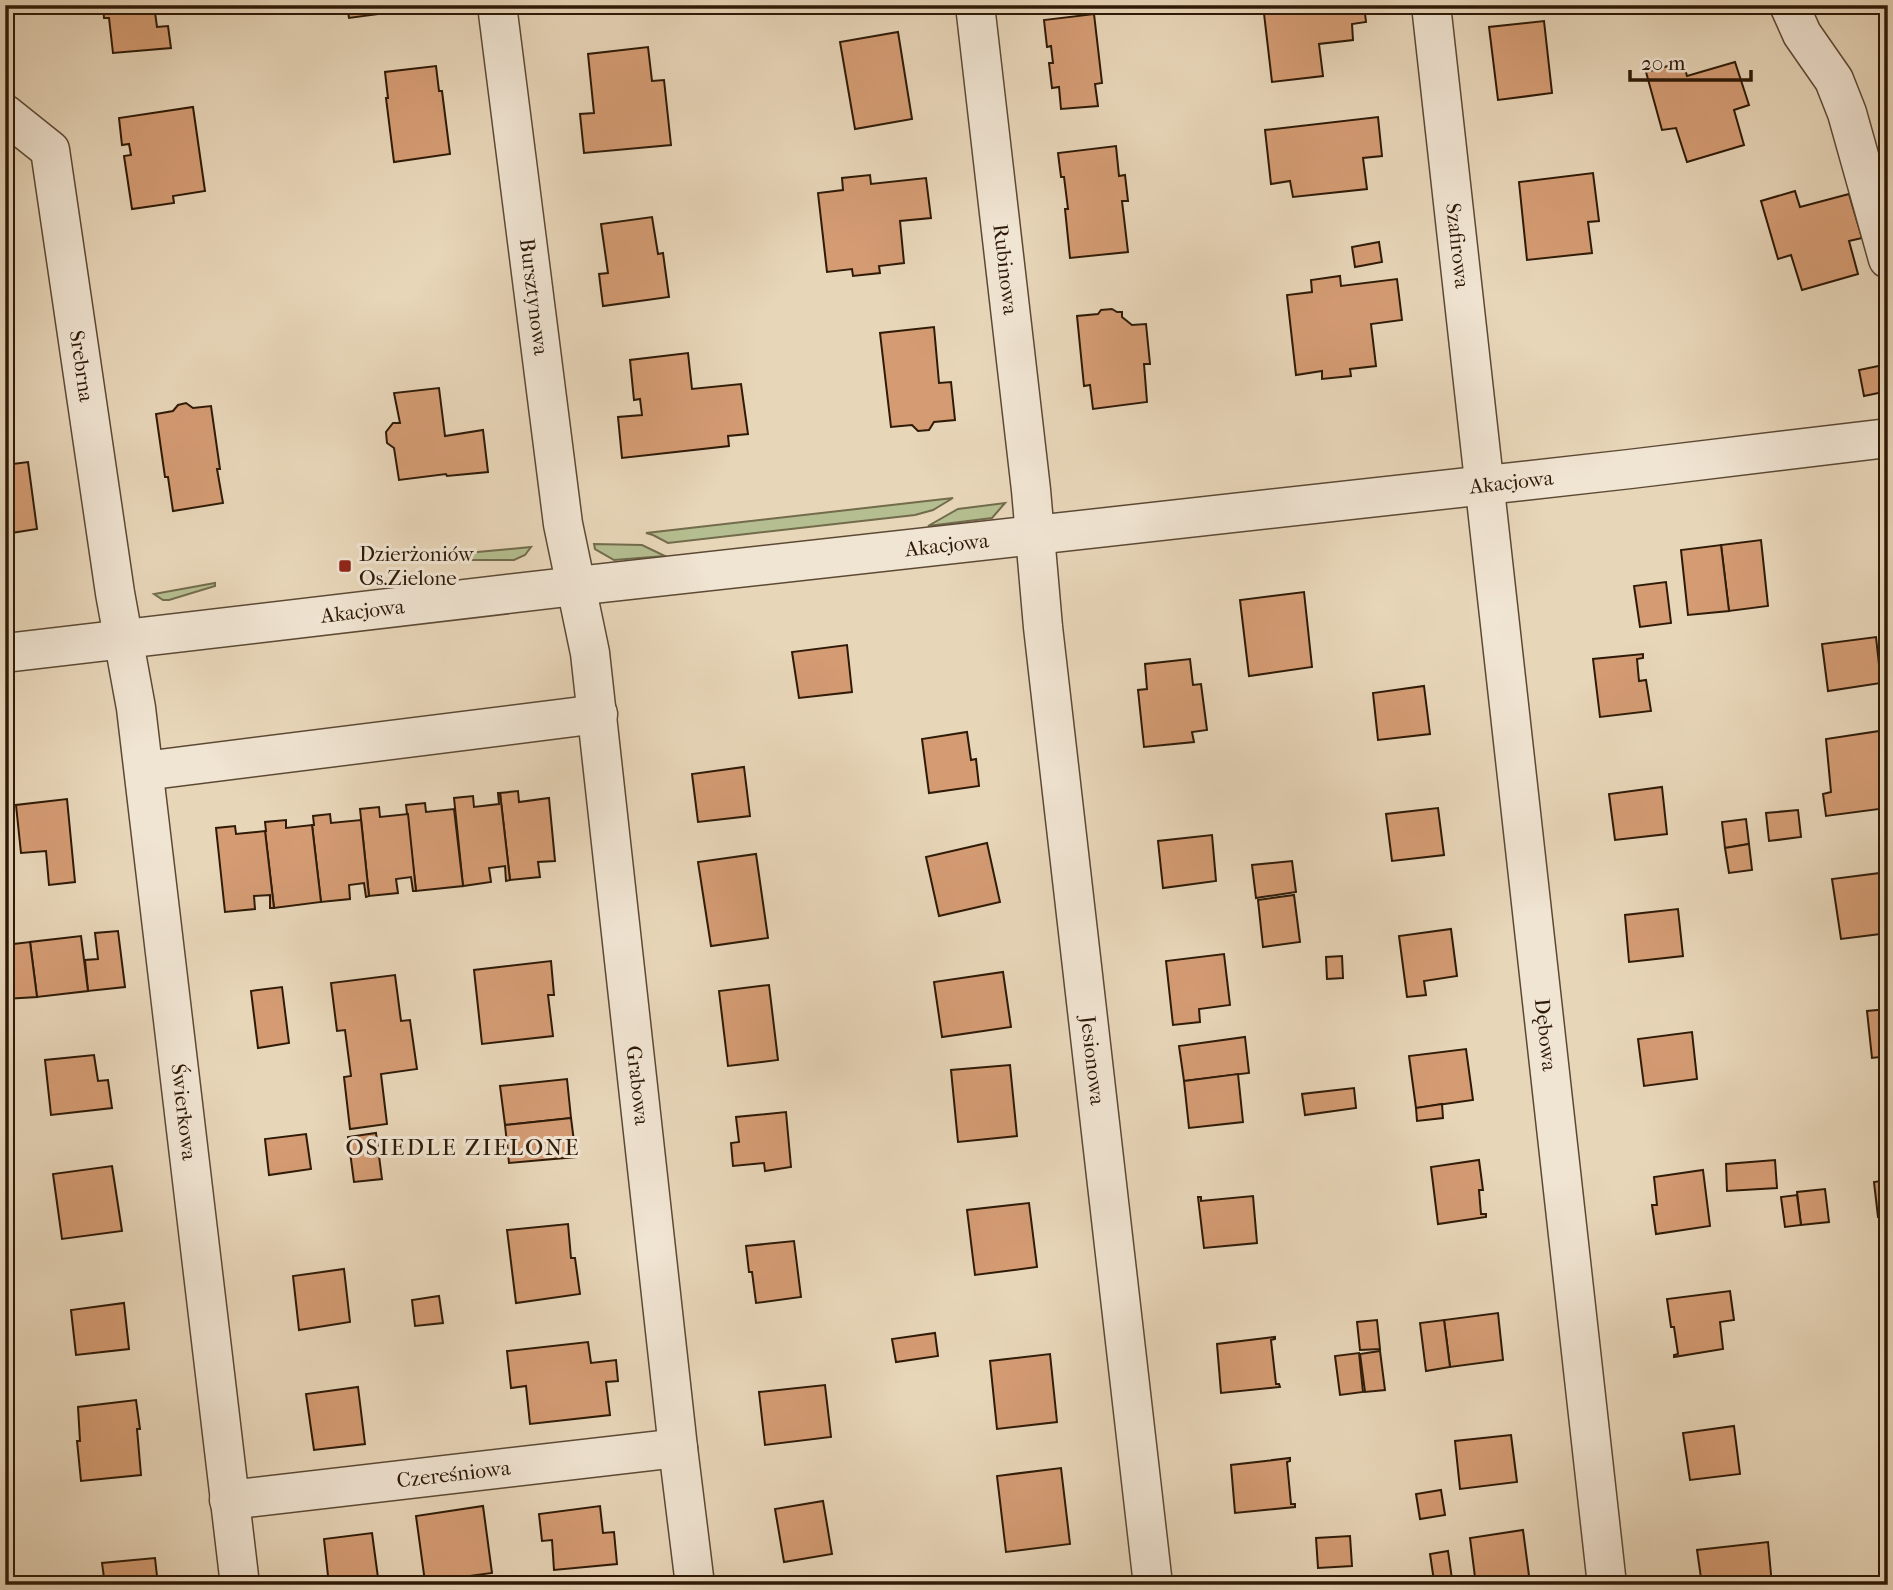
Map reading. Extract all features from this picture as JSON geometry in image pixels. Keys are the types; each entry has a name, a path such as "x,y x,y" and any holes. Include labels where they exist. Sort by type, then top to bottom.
{"street":[{"name":"Bursztynowa","path":"497,5 563,524 576,586"},
{"name":"Rubinowa","path":"975,5 1035,535"},
{"name":"Szafirowa","path":"1431,5 1485,484"},
{"path":"1789,5 1802,34 1834,80 1847,113 1888,259"},
{"name":"Srebrna","path":"5,114 50,150 124,639"},
{"name":"Akacjowa","path":"5,653 1888,438"},
{"name":"Dębowa","path":"1485,484 1607,1585"},
{"name":"Jesionowa","path":"1035,535 1153,1585"},
{"name":"Grabowa","path":"576,586 590,653 598,714 695,1585"},
{"name":"Świerkowa","path":"124,639 144,771 240,1585"},
{"path":"144,771 598,714"},
{"name":"Czereśniowa","path":"229,1500 678,1448"}],"green space":[{"path":"953,498 933,510 915,515 668,543 646,533"},
{"path":"1005,503 992,518 928,526 958,509"},
{"path":"594,544 642,545 665,556 614,560 595,549"},
{"path":"531,547 525,555 514,560 423,560 423,557"},
{"path":"215,583 215,586 169,600 163,600 154,594"}],"building":[{"path":"103,5 154,5 157,27 168,26 171,48 113,53 109,18 104,18"},
{"path":"347,5 393,5 394,12 349,18"},
{"path":"1263,5 1364,5 1366,22 1352,24 1353,40 1319,44 1323,76 1272,82"},
{"path":"1094,14 1102,83 1095,84 1098,106 1061,109 1059,87 1052,88 1049,63 1053,63 1051,46 1047,47 1044,20"},
{"path":"1544,21 1552,93 1498,100 1489,27"},
{"path":"898,32 912,119 855,129 840,42"},
{"path":"648,47 652,81 664,80 671,145 584,153 580,114 594,113 588,54"},
{"path":"1683,62 1687,76 1735,62 1749,105 1734,110 1744,145 1687,162 1676,128 1662,130 1646,72"},
{"path":"436,66 450,154 394,162 385,72"},
{"path":"193,107 205,191 173,196 174,203 132,209 124,156 131,155 129,144 122,145 119,118"},
{"path":"1378,117 1382,156 1363,158 1367,189 1293,197 1290,181 1271,184 1265,130"},
{"path":"1116,146 1119,176 1125,175 1128,201 1122,201 1128,252 1070,258 1065,209 1068,209 1058,153"},
{"path":"1593,173 1599,221 1588,222 1592,253 1527,260 1519,182"},
{"path":"870,175 871,184 926,178 931,218 900,221 904,263 879,266 880,273 853,276 852,269 827,272 818,193 843,190 842,178"},
{"path":"1795,191 1800,207 1849,194 1862,238 1849,241 1858,274 1802,290 1791,255 1778,259 1761,201"},
{"path":"652,217 658,254 663,253 669,297 603,306 599,274 608,273 601,224"},
{"path":"1379,242 1382,262 1355,267 1352,247"},
{"path":"1340,276 1341,286 1397,279 1402,320 1371,324 1376,366 1350,369 1351,376 1322,379 1322,371 1296,375 1287,295 1312,292 1311,280"},
{"path":"1101,310 1122,312 1122,317 1132,325 1146,324 1150,364 1144,364 1147,402 1093,409 1090,385 1084,386 1077,316 1098,314"},
{"path":"934,327 939,383 951,382 955,420 934,422 929,430 918,431 912,425 891,427 880,333"},
{"path":"688,353 692,389 741,384 748,434 728,436 729,446 622,458 618,417 642,415 640,399 634,400 630,360"},
{"path":"1888,364 1888,391 1864,396 1859,370"},
{"path":"439,388 445,436 483,430 488,472 399,480 394,448 387,443 386,432 393,423 400,423 394,393"},
{"path":"186,403 193,408 211,406 223,503 173,511 156,414 173,411 178,405"},
{"path":"28,462 37,529 5,534 5,465"},
{"path":"1761,540 1768,606 1729,611 1721,545"},
{"path":"1721,545 1729,611 1688,615 1681,550"},
{"path":"1666,582 1671,623 1640,627 1634,586"},
{"path":"1304,592 1312,667 1249,676 1240,600"},
{"path":"1876,637 1881,683 1828,691 1822,644"},
{"path":"847,645 852,692 799,698 792,652"},
{"path":"1643,654 1643,658 1637,659 1639,681 1646,680 1651,711 1600,717 1593,659"},
{"path":"1190,659 1193,685 1201,684 1207,730 1192,732 1194,742 1144,747 1138,690 1147,689 1145,664"},
{"path":"1424,686 1430,734 1378,740 1373,693"},
{"path":"1886,730 1888,760 1883,760 1887,808 1826,816 1823,794 1831,792 1826,739"},
{"path":"967,732 971,760 976,759 979,786 929,793 922,739"},
{"path":"744,767 750,816 698,822 692,774"},
{"path":"1662,787 1667,834 1615,840 1609,794"},
{"path":"518,791 519,802 549,798 555,861 538,862 540,877 510,880 500,793"},
{"path":"498,793 510,880 506,881 505,866 489,868 491,882 463,886 454,798 473,796 474,807 499,804"},
{"path":"67,799 75,882 49,885 46,851 21,853 16,805"},
{"path":"425,803 426,812 454,809 463,886 416,891 406,805"},
{"path":"379,807 380,817 408,814 416,891 413,891 411,877 396,879 398,893 369,896 360,809"},
{"path":"1438,808 1444,855 1392,861 1386,814"},
{"path":"1798,810 1801,837 1769,841 1766,813"},
{"path":"330,814 331,823 361,820 369,896 366,897 364,883 349,885 350,899 321,902 312,825 313,816"},
{"path":"1746,819 1749,844 1725,848 1722,822"},
{"path":"286,820 286,828 312,825 321,902 274,908 265,822"},
{"path":"235,826 236,834 265,831 274,908 270,908 270,895 254,896 255,909 225,912 216,828"},
{"path":"1212,835 1216,881 1163,888 1158,841"},
{"path":"987,843 1000,902 939,916 926,857"},
{"path":"1749,844 1752,870 1729,873 1725,848"},
{"path":"756,854 768,938 711,946 698,862"},
{"path":"1292,861 1296,892 1256,898 1252,865"},
{"path":"1888,872 1888,933 1841,939 1832,879"},
{"path":"1294,895 1300,942 1263,947 1258,900"},
{"path":"1678,909 1683,956 1629,962 1625,915"},
{"path":"1451,929 1457,976 1424,981 1426,995 1407,997 1399,936"},
{"path":"118,931 125,987 88,991 85,960 98,959 95,933"},
{"path":"81,936 88,991 37,997 30,942"},
{"path":"30,942 37,997 5,999 5,945"},
{"path":"1224,954 1230,1005 1199,1009 1200,1022 1173,1025 1166,961"},
{"path":"1342,956 1343,978 1327,979 1326,957"},
{"path":"551,961 554,995 548,995 553,1036 482,1044 474,970"},
{"path":"1003,972 1011,1027 942,1037 934,982"},
{"path":"395,975 401,1021 410,1020 417,1069 381,1074 387,1124 350,1129 344,1077 351,1076 345,1030 337,1031 331,983"},
{"path":"769,985 778,1060 728,1066 719,991"},
{"path":"282,987 289,1043 258,1048 251,991"},
{"path":"1888,1009 1888,1056 1872,1058 1867,1011"},
{"path":"1692,1032 1697,1079 1644,1086 1638,1039"},
{"path":"1245,1037 1249,1073 1184,1081 1179,1046"},
{"path":"1466,1049 1473,1100 1416,1108 1409,1056"},
{"path":"94,1055 98,1081 108,1080 112,1108 51,1115 45,1060"},
{"path":"1010,1065 1017,1136 958,1142 951,1070"},
{"path":"1238,1074 1243,1122 1189,1128 1184,1081"},
{"path":"567,1079 571,1118 505,1125 500,1086"},
{"path":"1354,1088 1356,1108 1305,1115 1302,1094"},
{"path":"1442,1104 1443,1118 1417,1121 1416,1108"},
{"path":"786,1112 791,1167 765,1171 764,1163 733,1166 731,1143 739,1142 736,1117"},
{"path":"571,1118 576,1157 509,1163 505,1125"},
{"path":"376,1133 382,1179 354,1182 348,1137"},
{"path":"306,1134 311,1169 269,1175 265,1139"},
{"path":"1884,1149 1888,1149 1888,1180"},
{"path":"1479,1160 1483,1190 1479,1190 1481,1214 1486,1214 1486,1217 1438,1224 1431,1167"},
{"path":"1775,1160 1777,1188 1727,1191 1726,1164"},
{"path":"112,1166 122,1231 62,1239 53,1174"},
{"path":"1703,1170 1710,1226 1656,1234 1652,1205 1657,1205 1654,1177"},
{"path":"1888,1180 1888,1216 1878,1217 1874,1182"},
{"path":"1825,1189 1829,1222 1801,1225 1797,1192"},
{"path":"1797,1195 1801,1225 1785,1227 1781,1197"},
{"path":"1253,1196 1257,1243 1204,1248 1198,1197 1201,1197 1201,1201"},
{"path":"1029,1203 1037,1267 975,1275 967,1210"},
{"path":"568,1224 571,1258 575,1258 580,1294 516,1303 507,1230"},
{"path":"794,1241 801,1297 756,1303 746,1246"},
{"path":"344,1269 350,1322 299,1330 293,1276"},
{"path":"1730,1291 1734,1320 1720,1322 1723,1349 1674,1357 1678,1354 1667,1299"},
{"path":"439,1296 443,1323 415,1326 412,1300"},
{"path":"124,1303 129,1349 76,1355 71,1310"},
{"path":"1498,1313 1503,1360 1450,1367 1444,1320"},
{"path":"1377,1320 1380,1349 1360,1350 1357,1322"},
{"path":"1444,1320 1450,1367 1426,1371 1420,1323"},
{"path":"935,1333 938,1356 896,1362 892,1339"},
{"path":"1275,1337 1271,1340 1276,1384 1280,1387 1221,1393 1217,1344"},
{"path":"588,1342 591,1363 616,1360 618,1381 606,1382 610,1415 530,1424 526,1386 511,1388 507,1351"},
{"path":"1380,1351 1385,1390 1365,1392 1360,1354"},
{"path":"1359,1353 1363,1392 1340,1395 1335,1356"},
{"path":"1050,1354 1057,1422 997,1429 990,1361"},
{"path":"825,1385 831,1437 765,1445 759,1392"},
{"path":"358,1387 365,1444 314,1450 306,1394"},
{"path":"136,1400 141,1475 81,1481 77,1441 80,1441 78,1407"},
{"path":"1734,1426 1740,1474 1690,1480 1683,1433"},
{"path":"1511,1435 1517,1482 1460,1489 1455,1441"},
{"path":"1290,1458 1287,1462 1291,1504 1295,1504 1295,1507 1235,1513 1231,1465"},
{"path":"1061,1468 1070,1544 1006,1552 997,1476"},
{"path":"1441,1490 1445,1515 1420,1519 1416,1494"},
{"path":"823,1501 832,1554 784,1562 775,1509"},
{"path":"483,1506 492,1573 425,1582 416,1516"},
{"path":"600,1506 603,1533 614,1532 617,1564 554,1570 552,1540 542,1541 539,1514"},
{"path":"1523,1530 1530,1583 1476,1585 1470,1538"},
{"path":"372,1533 379,1585 329,1585 324,1539"},
{"path":"1350,1536 1352,1566 1318,1568 1316,1538"},
{"path":"1768,1542 1772,1585 1702,1585 1697,1550"},
{"path":"1448,1551 1452,1579 1434,1581 1430,1554"},
{"path":"155,1558 158,1585 105,1585 102,1563"},
{"path":"1296,1577 1297,1585 1243,1584"}],"place":[{"name":"Dzierżoniów Os.Zielone","path":"345,566"}],"district":[{"name":"OSIEDLE ZIELONE","path":"463,1147"}]}
